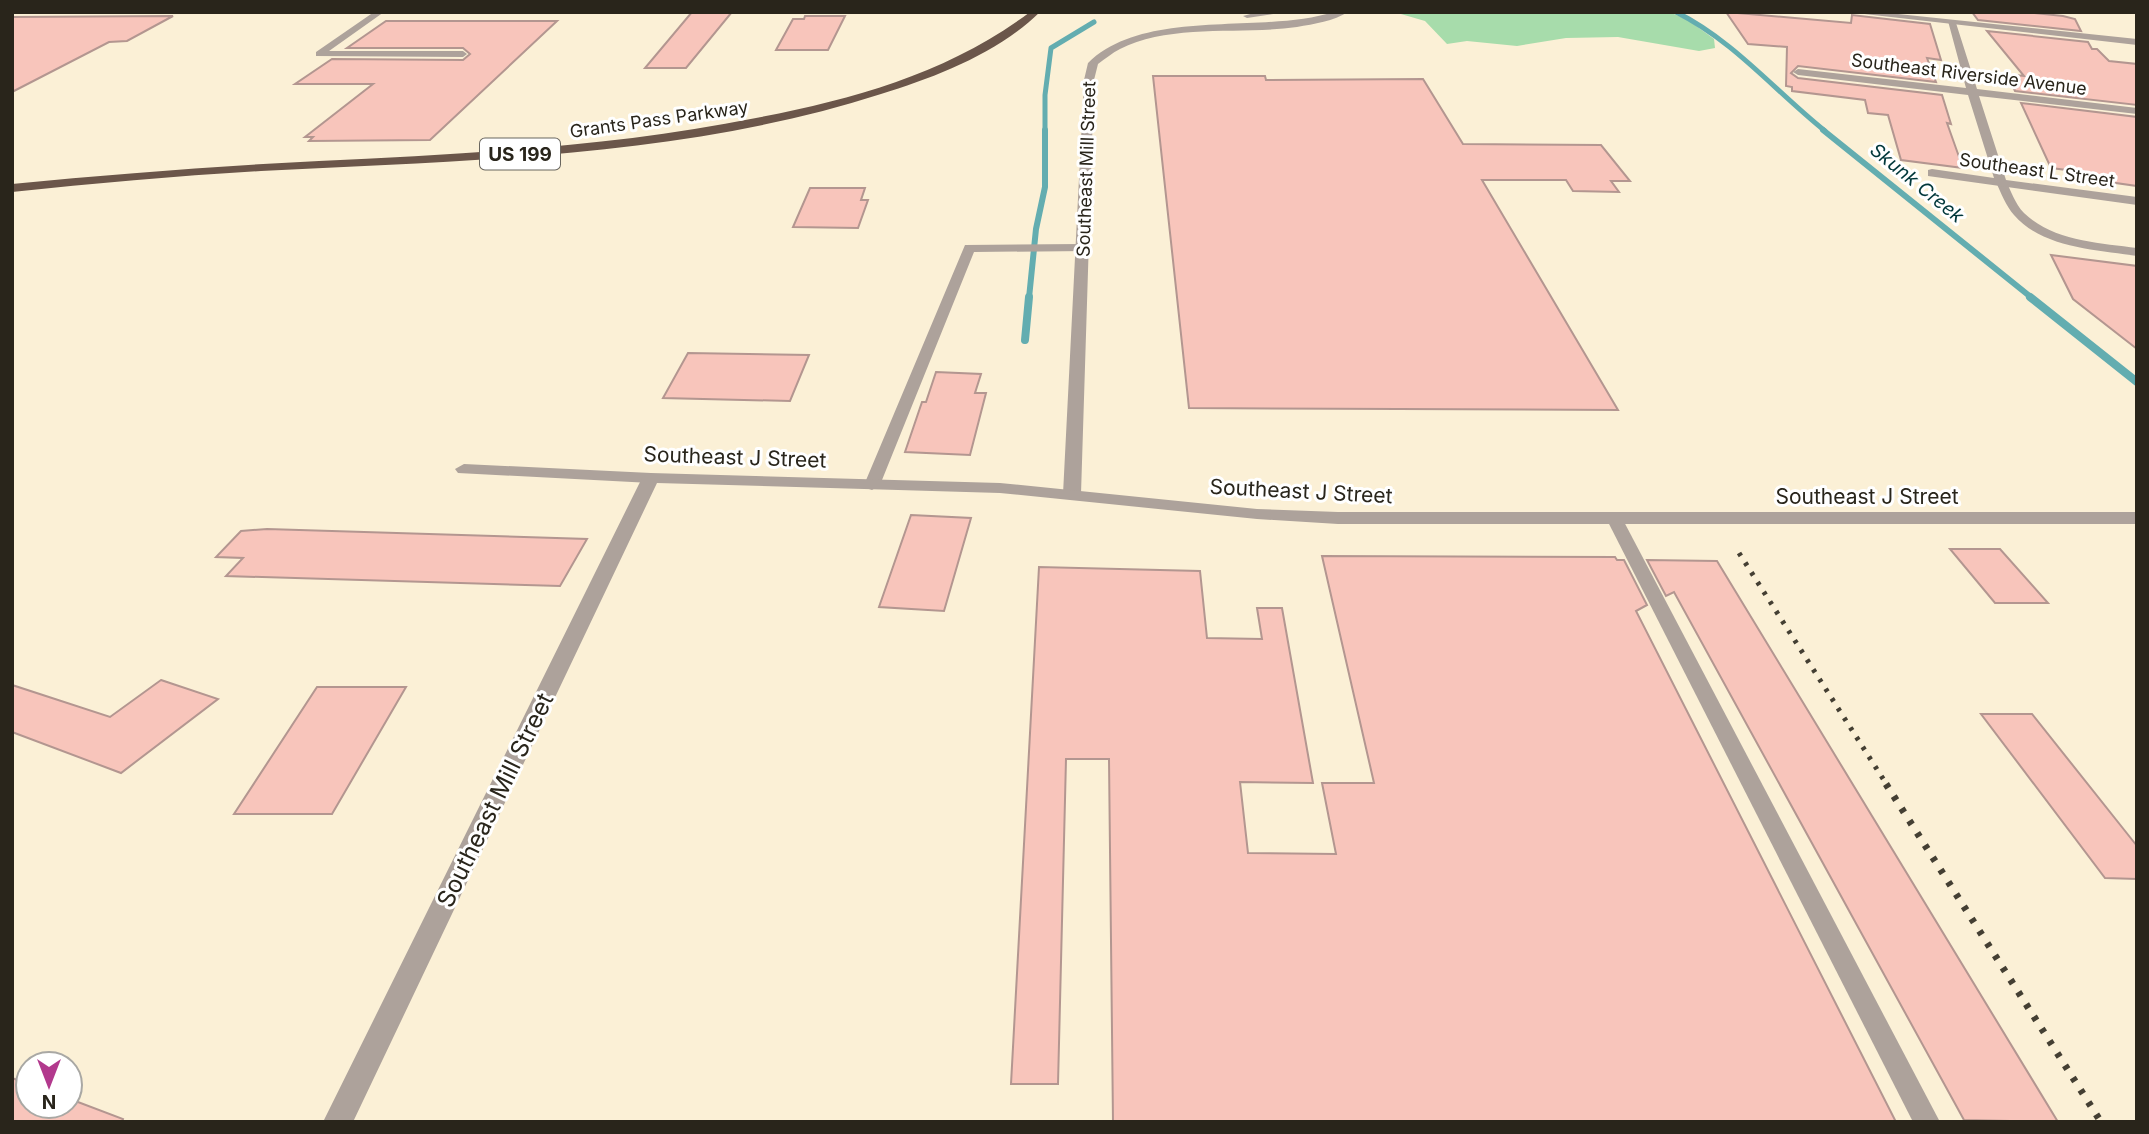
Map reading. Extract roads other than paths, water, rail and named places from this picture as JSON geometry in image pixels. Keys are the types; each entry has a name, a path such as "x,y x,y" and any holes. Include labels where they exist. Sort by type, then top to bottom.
{"highway":[{"name":"Grants Pass Parkway","path":"12,188 190,171 539,153 712,131 823,107 927,75 982,49 1035,12"}],"street":[{"name":"Southeast Mill Street","path":"1072,494 1090,70 1099,57 1116,47 1162,35 1296,25 1324,20 1344,12"},
{"path":"1851,12 2137,42"},
{"path":"1951,23 2001,182"},
{"name":"Southeast Riverside Avenue","path":"1798,72 2137,111"},
{"name":"Southeast L Street","path":"1931,173 2137,201"},
{"name":"Southeast J Street","path":"464,469 1072,494 1196,509 1310,517 2137,518"},
{"name":"Southeast Mill Street","path":"338,1122 651,478"}],"lane":[{"path":"380,12 319,54 463,54"},
{"path":"1247,16 1282,12"},
{"path":"2001,182 2019,215 2035,227 2059,238 2137,252"},
{"path":"872,485 969,248 1082,248"},
{"path":"1614,518 1927,1122"}],"waterway":[{"name":"Skunk Creek","path":"1676,12 1717,37 1825,131"},
{"path":"1029,298 1036,229 1045,187 1045,95 1051,48 1094,22"},
{"name":"Skunk Creek","path":"1823,130 2032,298"},
{"path":"1025,340 1029,297"},
{"name":"Skunk Creek","path":"2030,297 2137,382"}],"railway":[{"path":"1739,553 1887,785"},
{"path":"1886,784 2101,1122"}]}
